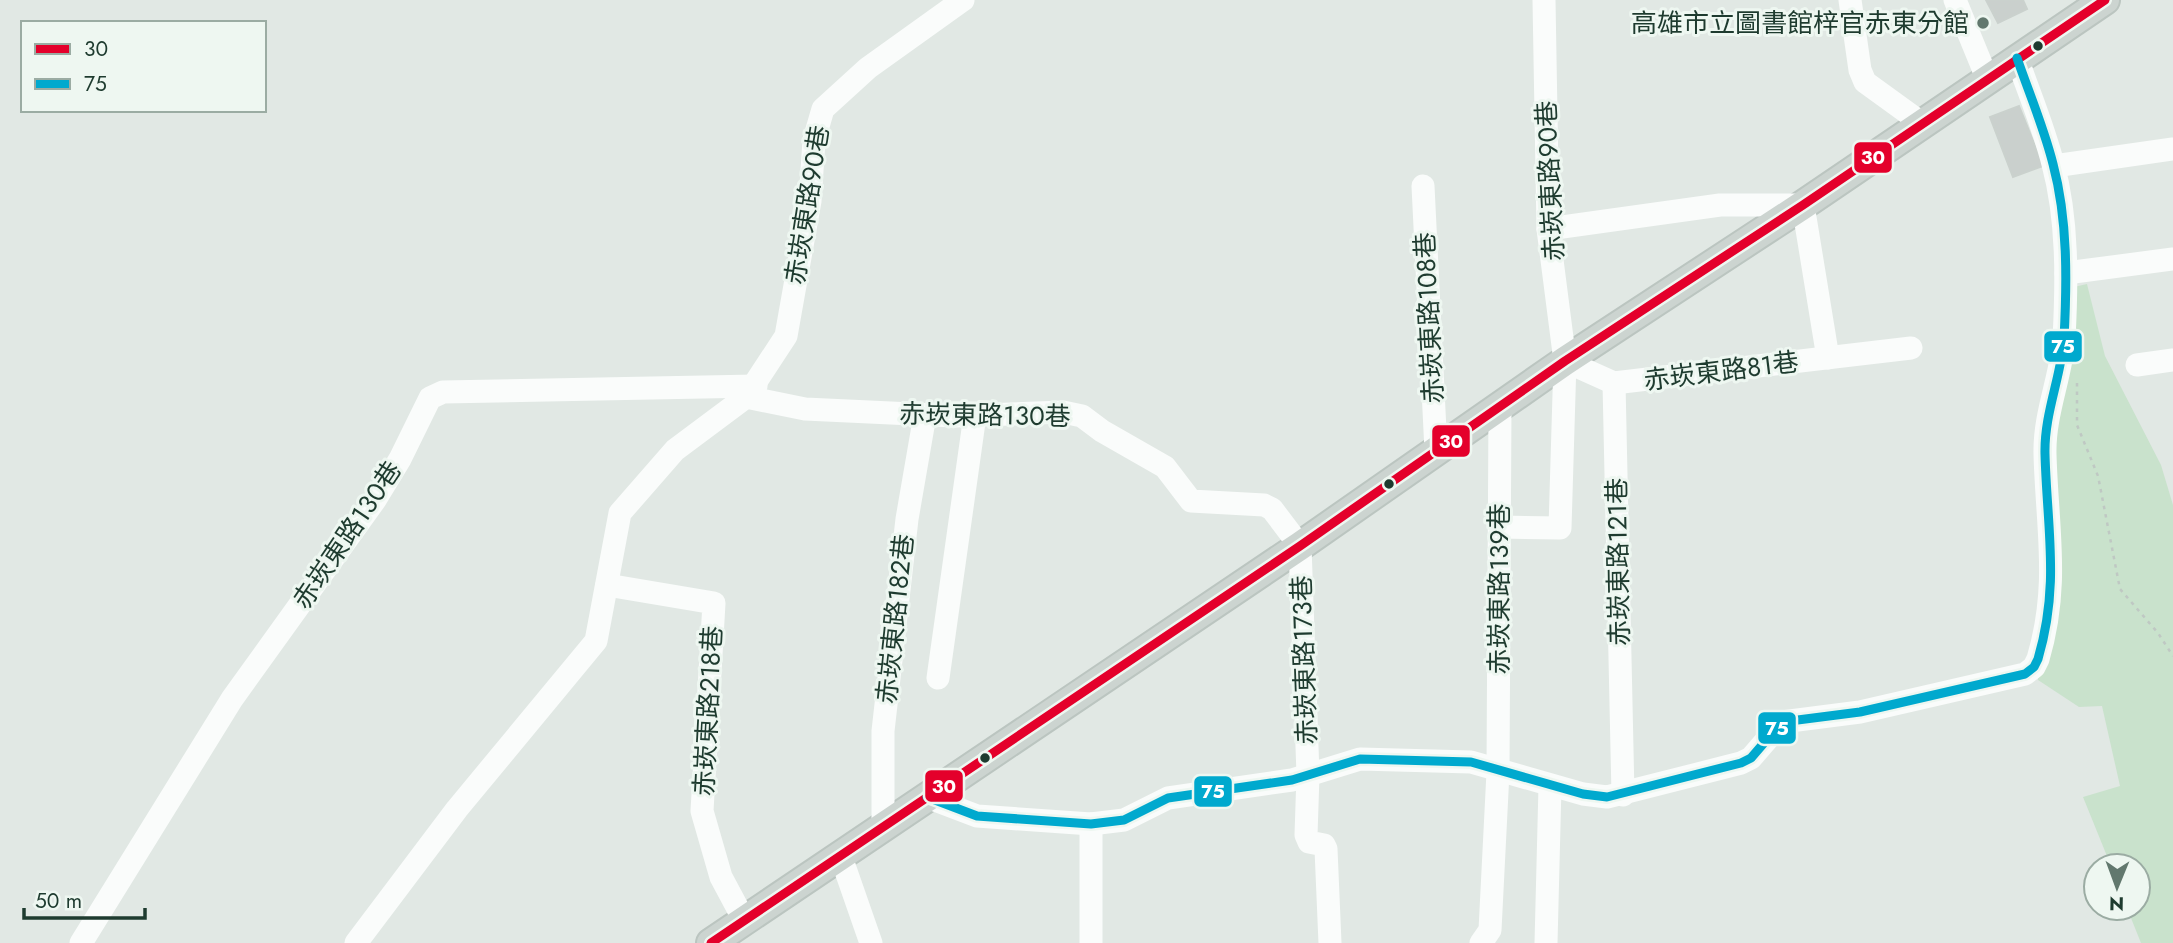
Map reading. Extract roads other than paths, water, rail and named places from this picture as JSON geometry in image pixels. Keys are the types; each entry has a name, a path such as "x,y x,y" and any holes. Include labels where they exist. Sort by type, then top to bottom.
{"main road":[{"path":"730,934 840,854 1300,546 1564,361 1803,205 2105,0"}],"street":[{"name":"赤崁東路90巷","path":"751,392 786,336 810,201 814,140 823,109 868,68 963,0"},
{"name":"赤崁東路90巷","path":"1500,527 1560,528 1564,361 1548,229 1544,0"},
{"path":"1850,0 1860,70 1865,82 1923,124"},
{"path":"1955,0 1987,78"},
{"path":"927,797 976,816 1091,824 1124,820 1168,798 1292,780 1360,759 1471,762 1498,772 1595,797 1623,794 1741,763 1751,758 1782,722 1860,712 2025,674 2034,667 2051,606 2053,559 2045,451 2050,400 2063,342 2066,273 2062,214 2054,166 2017,58"},
{"path":"2054,166 2173,149"},
{"name":"赤崁東路108巷","path":"1423,186 1436,451"},
{"path":"1548,229 1720,205 1803,205"},
{"name":"赤崁東路81巷","path":"1803,205 1828,358"},
{"path":"2066,273 2173,259"},
{"name":"赤崁東路81巷","path":"1614,383 1911,348"},
{"path":"2137,365 2173,360"},
{"path":"1564,361 1614,383"},
{"name":"赤崁東路121巷","path":"1614,383 1623,794"},
{"name":"赤崁東路130巷","path":"81,943 232,699 375,500 400,459 430,398 443,392 751,392 805,409 925,415 1063,412 1082,416 1102,431 1165,467 1175,478 1186,499 1196,503 1264,505 1272,509 1300,546"},
{"path":"356,943 457,809 596,641 620,513 675,450 751,392"},
{"name":"赤崁東路139巷","path":"1481,943 1490,930 1498,772 1500,406"},
{"name":"赤崁東路182巷","path":"883,825 883,731 907,519 925,415"},
{"name":"赤崁東路182巷","path":"938,678 975,415"},
{"name":"赤崁東路173巷","path":"1300,546 1308,775 1307,839 1326,849 1329,943"},
{"name":"赤崁東路218巷","path":"607,585 714,603 702,811 721,877 730,934"},
{"path":"1546,943 1550,786"},
{"path":"1091,824 1091,943"},
{"path":"840,854 871,943"}],"place":[{"name":"高雄市立圖書館梓官赤東分館","path":"1983,23"}]}
